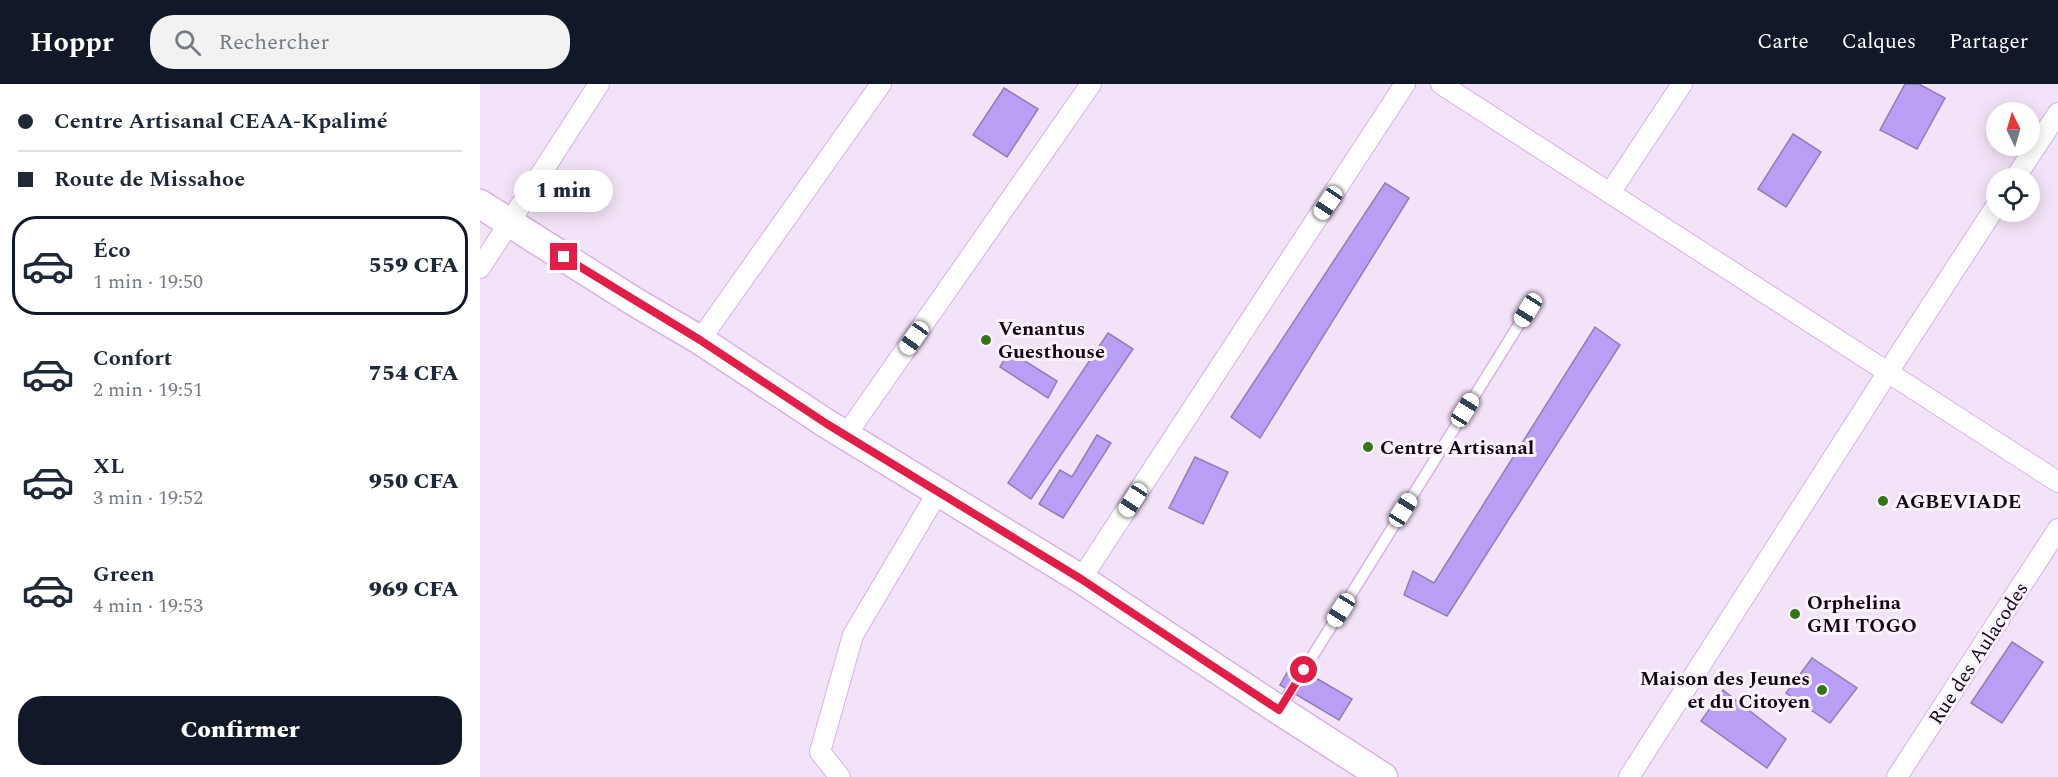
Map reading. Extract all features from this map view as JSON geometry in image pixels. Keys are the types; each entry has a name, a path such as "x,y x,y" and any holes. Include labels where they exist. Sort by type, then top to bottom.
{"main road":[{"path":"480,204 700,340 846,435 1081,579 1383,777"}],"street":[{"path":"480,268 599,84"},
{"path":"700,340 881,84"},
{"path":"846,435 1091,84"},
{"path":"1081,579 1406,84"},
{"path":"1441,84 2058,482"},
{"path":"1610,193 1682,84"},
{"path":"2022,168 2058,113"},
{"path":"1629,777 1986,221"},
{"path":"840,777 820,752 853,635 938,492"},
{"name":"Rue des Aulacodes","path":"1897,777 2058,529"}],"lane":[{"path":"1279,710 1528,310"}],"building":[{"path":"1905,84 1919,84 1945,98 1917,149 1880,130"},
{"path":"1004,88 1038,109 1007,157 973,135"},
{"path":"1793,134 1821,152 1786,207 1758,189"},
{"path":"1385,183 1409,198 1260,438 1231,417"},
{"path":"1595,327 1620,345 1447,616 1404,595 1413,571 1434,583"},
{"path":"1108,333 1133,349 1031,499 1008,483"},
{"path":"1009,351 1057,381 1048,398 1000,367"},
{"path":"1097,435 1111,443 1063,518 1039,504 1060,470 1072,477"},
{"path":"1195,457 1228,472 1203,524 1169,508"},
{"path":"2012,642 2043,662 2002,723 1971,703"},
{"name":"Maison des Jeunes et du Citoyen","path":"1812,658 1857,688 1830,723 1786,693"},
{"path":"1292,664 1352,699 1339,720 1280,685"},
{"path":"1723,690 1786,739 1767,768 1701,721"}],"place":[{"name":"Venantus Guesthouse","path":"986,340"},
{"name":"Centre Artisanal","path":"1368,447"},
{"name":"AGBEVIADE","path":"1883,501"},
{"name":"Orphelina GMI TOGO","path":"1795,614"},
{"name":"Maison des Jeunes et du Citoyen","path":"1822,690"}],"route":[{"path":"564,257 700,340 827,424 1081,579 1279,710 1304,670"}]}
